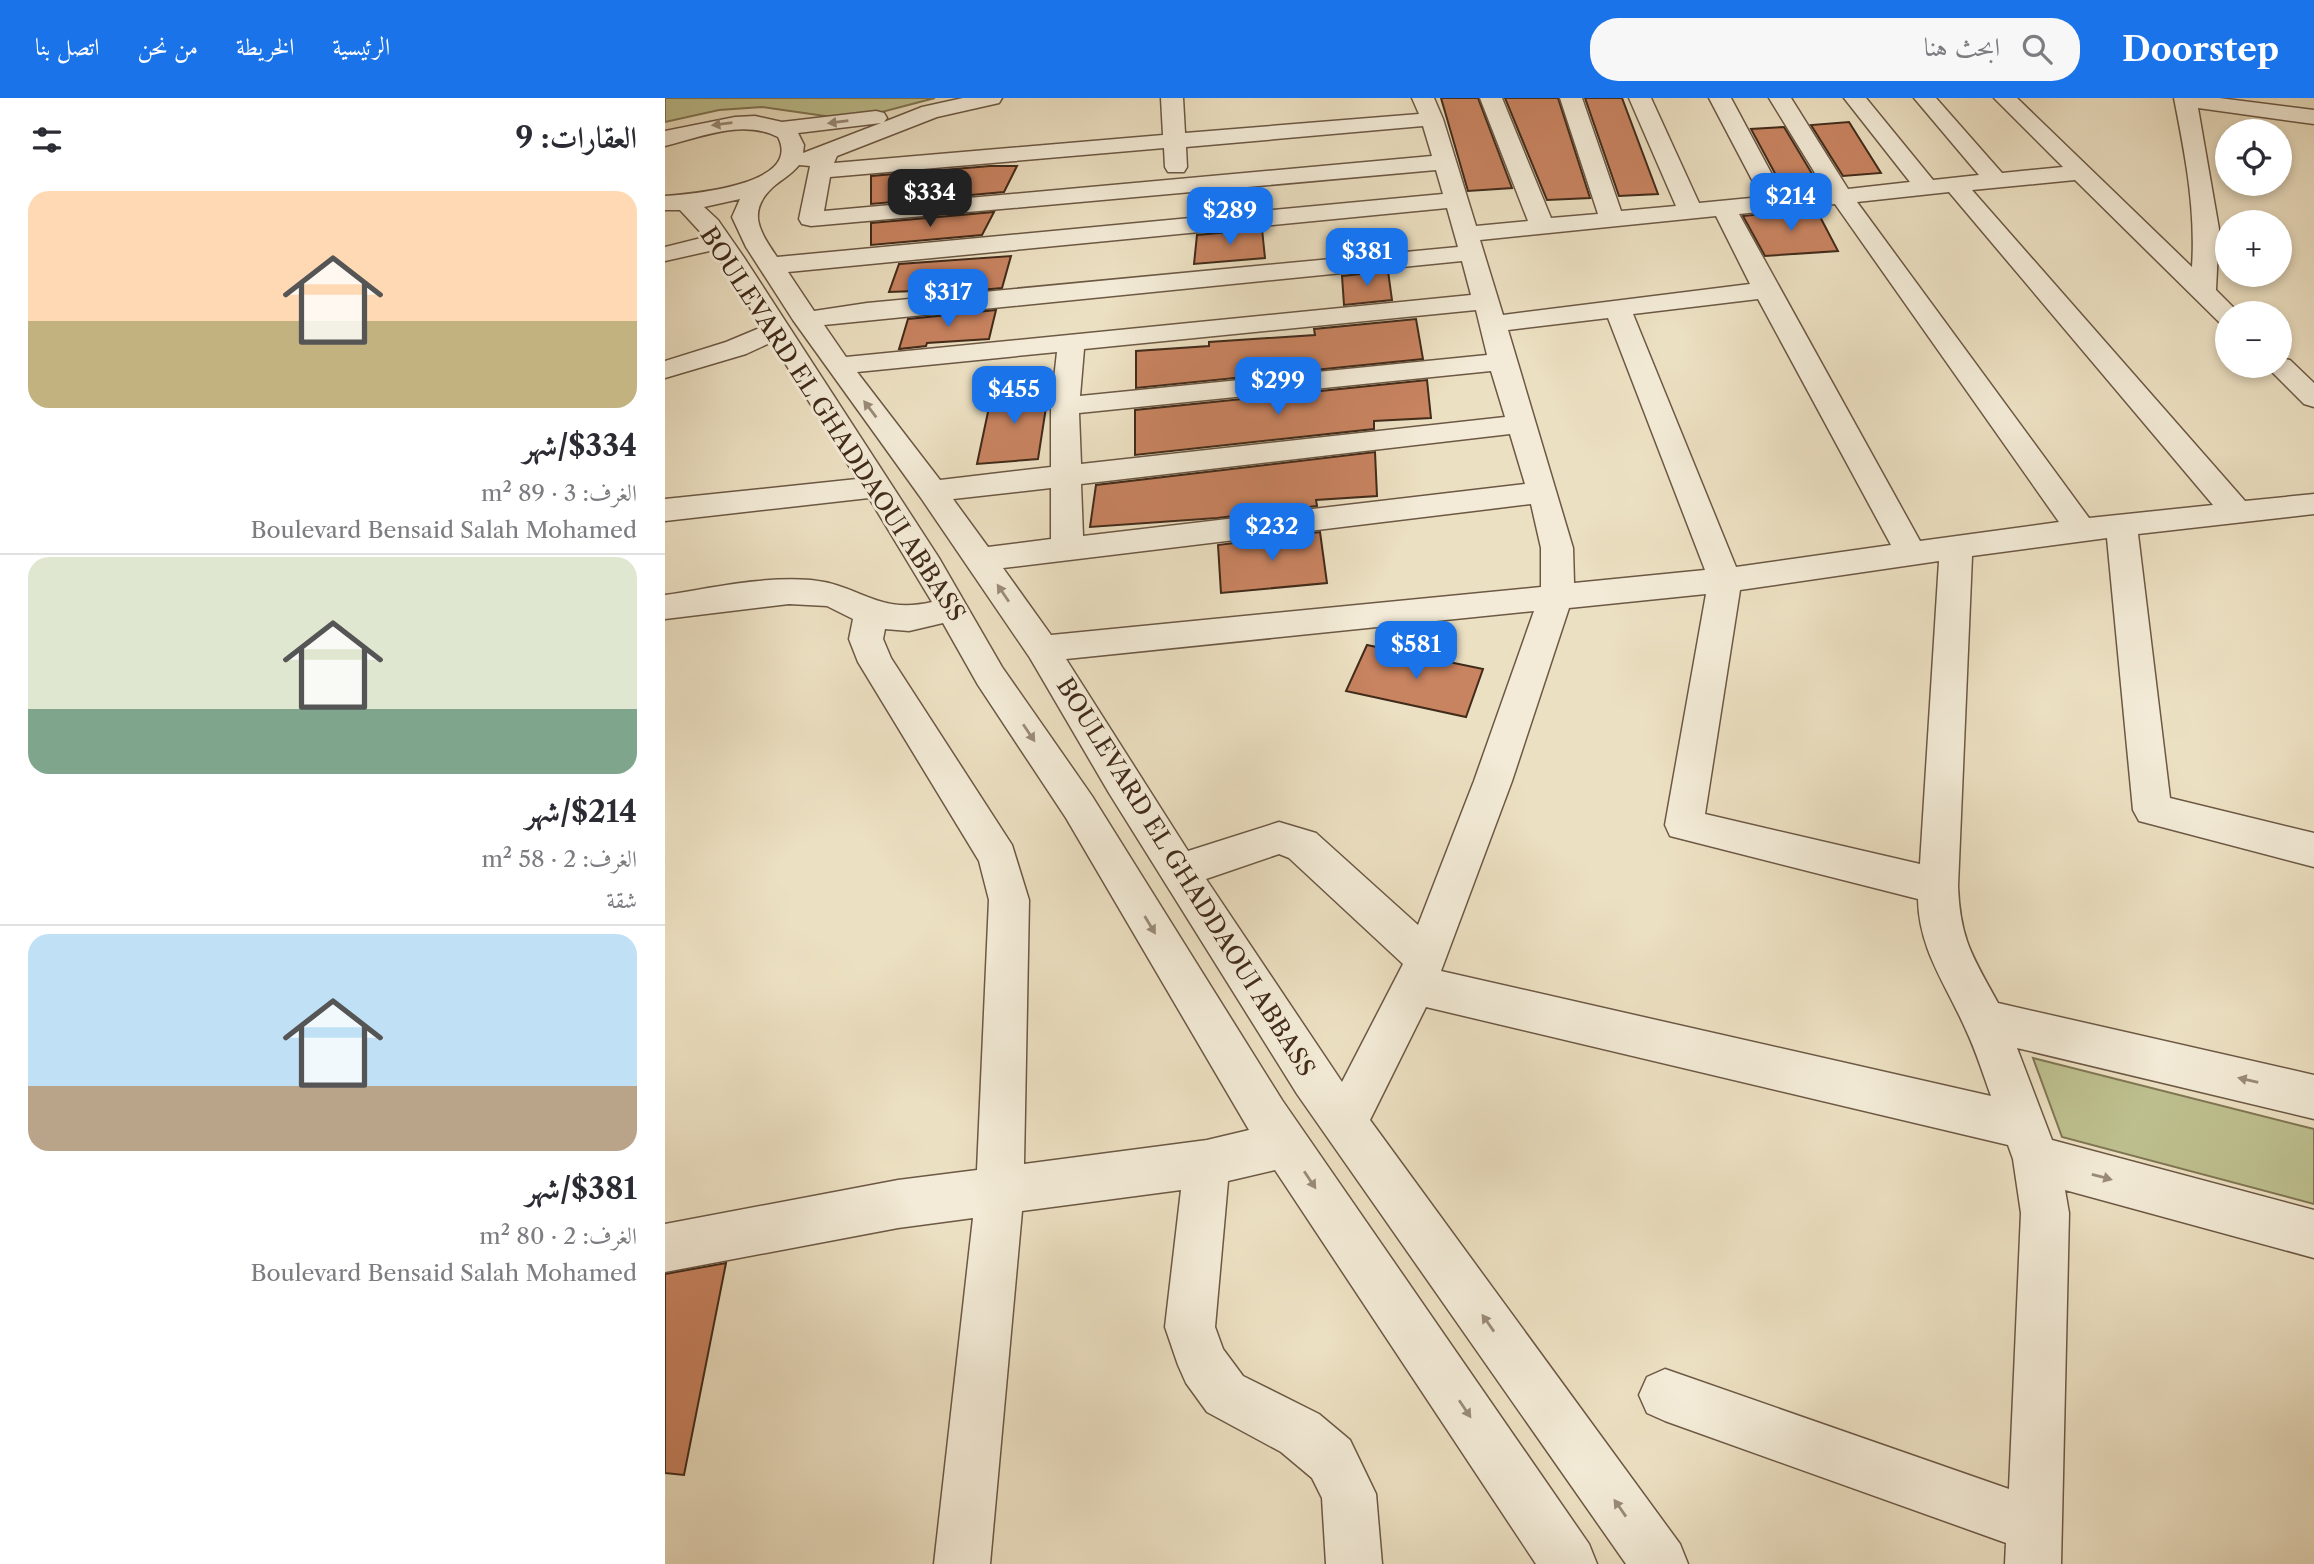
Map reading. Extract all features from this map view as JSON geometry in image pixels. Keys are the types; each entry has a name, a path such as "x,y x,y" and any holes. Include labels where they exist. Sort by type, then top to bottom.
{"street":[{"path":"777,129 930,112 991,98"},
{"path":"1172,98 1181,281 1179,333"},
{"path":"1491,98 1542,226"},
{"path":"1571,98 1611,218"},
{"path":"1640,98 1690,211"},
{"path":"1720,98 1776,203"},
{"path":"1780,98 1842,197 2081,530"},
{"path":"1855,98 1927,188"},
{"path":"1925,98 1996,181"},
{"path":"2005,98 2215,304"},
{"path":"2203,292 2207,229 2201,180 2185,99 2314,117"},
{"path":"824,161 1176,140 1428,109 1543,492 1557,548 1556,595 1493,781 1421,972 1345,1122"},
{"path":"676,202 727,197 772,176 824,161 930,112"},
{"path":"666,138 700,127 729,123 756,123 777,129 789,136 794,148 792,155 772,176"},
{"path":"824,161 811,219 800,310 867,310 1181,281 1469,243 1542,226 2083,172"},
{"path":"811,219 1445,162"},
{"name":"BOULEVARD EL GHADDAOUI ABBASS","path":"772,176 746,207 744,217 758,247 838,366 932,491 1042,649 1179,871 1313,1079 1660,1564"},
{"path":"1955,185 2236,511"},
{"path":"771,265 806,264 1456,200"},
{"name":"BOULEVARD EL GHADDAOUI ABBASS","path":"676,202 720,241 879,487 991,676 1079,807 1286,1145 1569,1564"},
{"path":"1724,208 1766,290 1911,553"},
{"path":"665,254 720,241"},
{"path":"838,366 1179,333 1489,313 1618,310 1766,290"},
{"path":"1618,310 1725,580 1684,825 1938,886"},
{"path":"665,370 736,348 777,330"},
{"path":"1067,549 1065,406 1071,345"},
{"path":"1065,406 1502,362"},
{"path":"2292,377 2314,398"},
{"path":"932,491 1521,424"},
{"path":"665,510 879,487"},
{"path":"980,559 1543,492"},
{"path":"1042,649 1725,580 2081,530 2314,504"},
{"path":"2121,526 2152,810 2314,850"},
{"path":"1665,1395 2034,1545 2045,1213 2030,1143 1984,1020 1947,947 1939,918 1938,886 1955,547"},
{"path":"665,607 731,597 806,593 837,597 871,613 897,620 909,620 951,608"},
{"path":"871,613 866,639 875,663 999,857 1009,900 1000,1190 962,1564"},
{"path":"1179,871 1279,838 1291,840 1302,845 1421,972 2030,1143 2314,1234"},
{"path":"1984,1020 2314,1097"},
{"path":"665,1248 898,1204 1207,1163 1286,1145"},
{"path":"1207,1163 1190,1327 1204,1365 1225,1394 1300,1433 1331,1460 1349,1494 1354,1564"}],"green space":[{"path":"665,98 935,98 874,114 832,117 762,107 719,110 665,122"},
{"path":"2033,1058 2314,1129 2314,1204 2062,1137"}],"building":[{"path":"1441,98 1478,98 1512,188 1468,191"},
{"path":"1505,98 1558,98 1590,198 1547,200"},
{"path":"1585,98 1622,98 1658,194 1619,196"},
{"path":"1849,122 1881,173 1843,176 1811,125"},
{"path":"1784,127 1814,177 1778,179 1751,129"},
{"path":"1017,166 1004,192 871,204 871,176"},
{"path":"1259,189 1261,209 1199,214 1201,194"},
{"path":"1816,209 1838,251 1765,256 1743,216"},
{"path":"994,212 982,235 871,245 871,223"},
{"path":"1262,229 1265,258 1194,264 1197,235"},
{"path":"1011,256 1002,288 915,296 916,291 889,292 899,264"},
{"path":"1388,271 1392,300 1344,305 1342,276"},
{"path":"996,310 989,339 927,343 926,346 899,349 908,319"},
{"path":"1416,319 1423,359 1136,388 1136,351 1209,346 1209,342 1315,335 1314,329"},
{"path":"1427,380 1431,418 1374,421 1374,429 1135,455 1135,410"},
{"path":"1049,388 1038,459 977,464 992,393"},
{"path":"1375,452 1377,496 1316,500 1317,506 1217,518 1090,527 1096,485"},
{"path":"1320,532 1327,583 1221,593 1218,545"},
{"path":"1367,645 1483,669 1466,717 1346,691"},
{"path":"726,1263 684,1475 665,1473 665,1274"}]}
